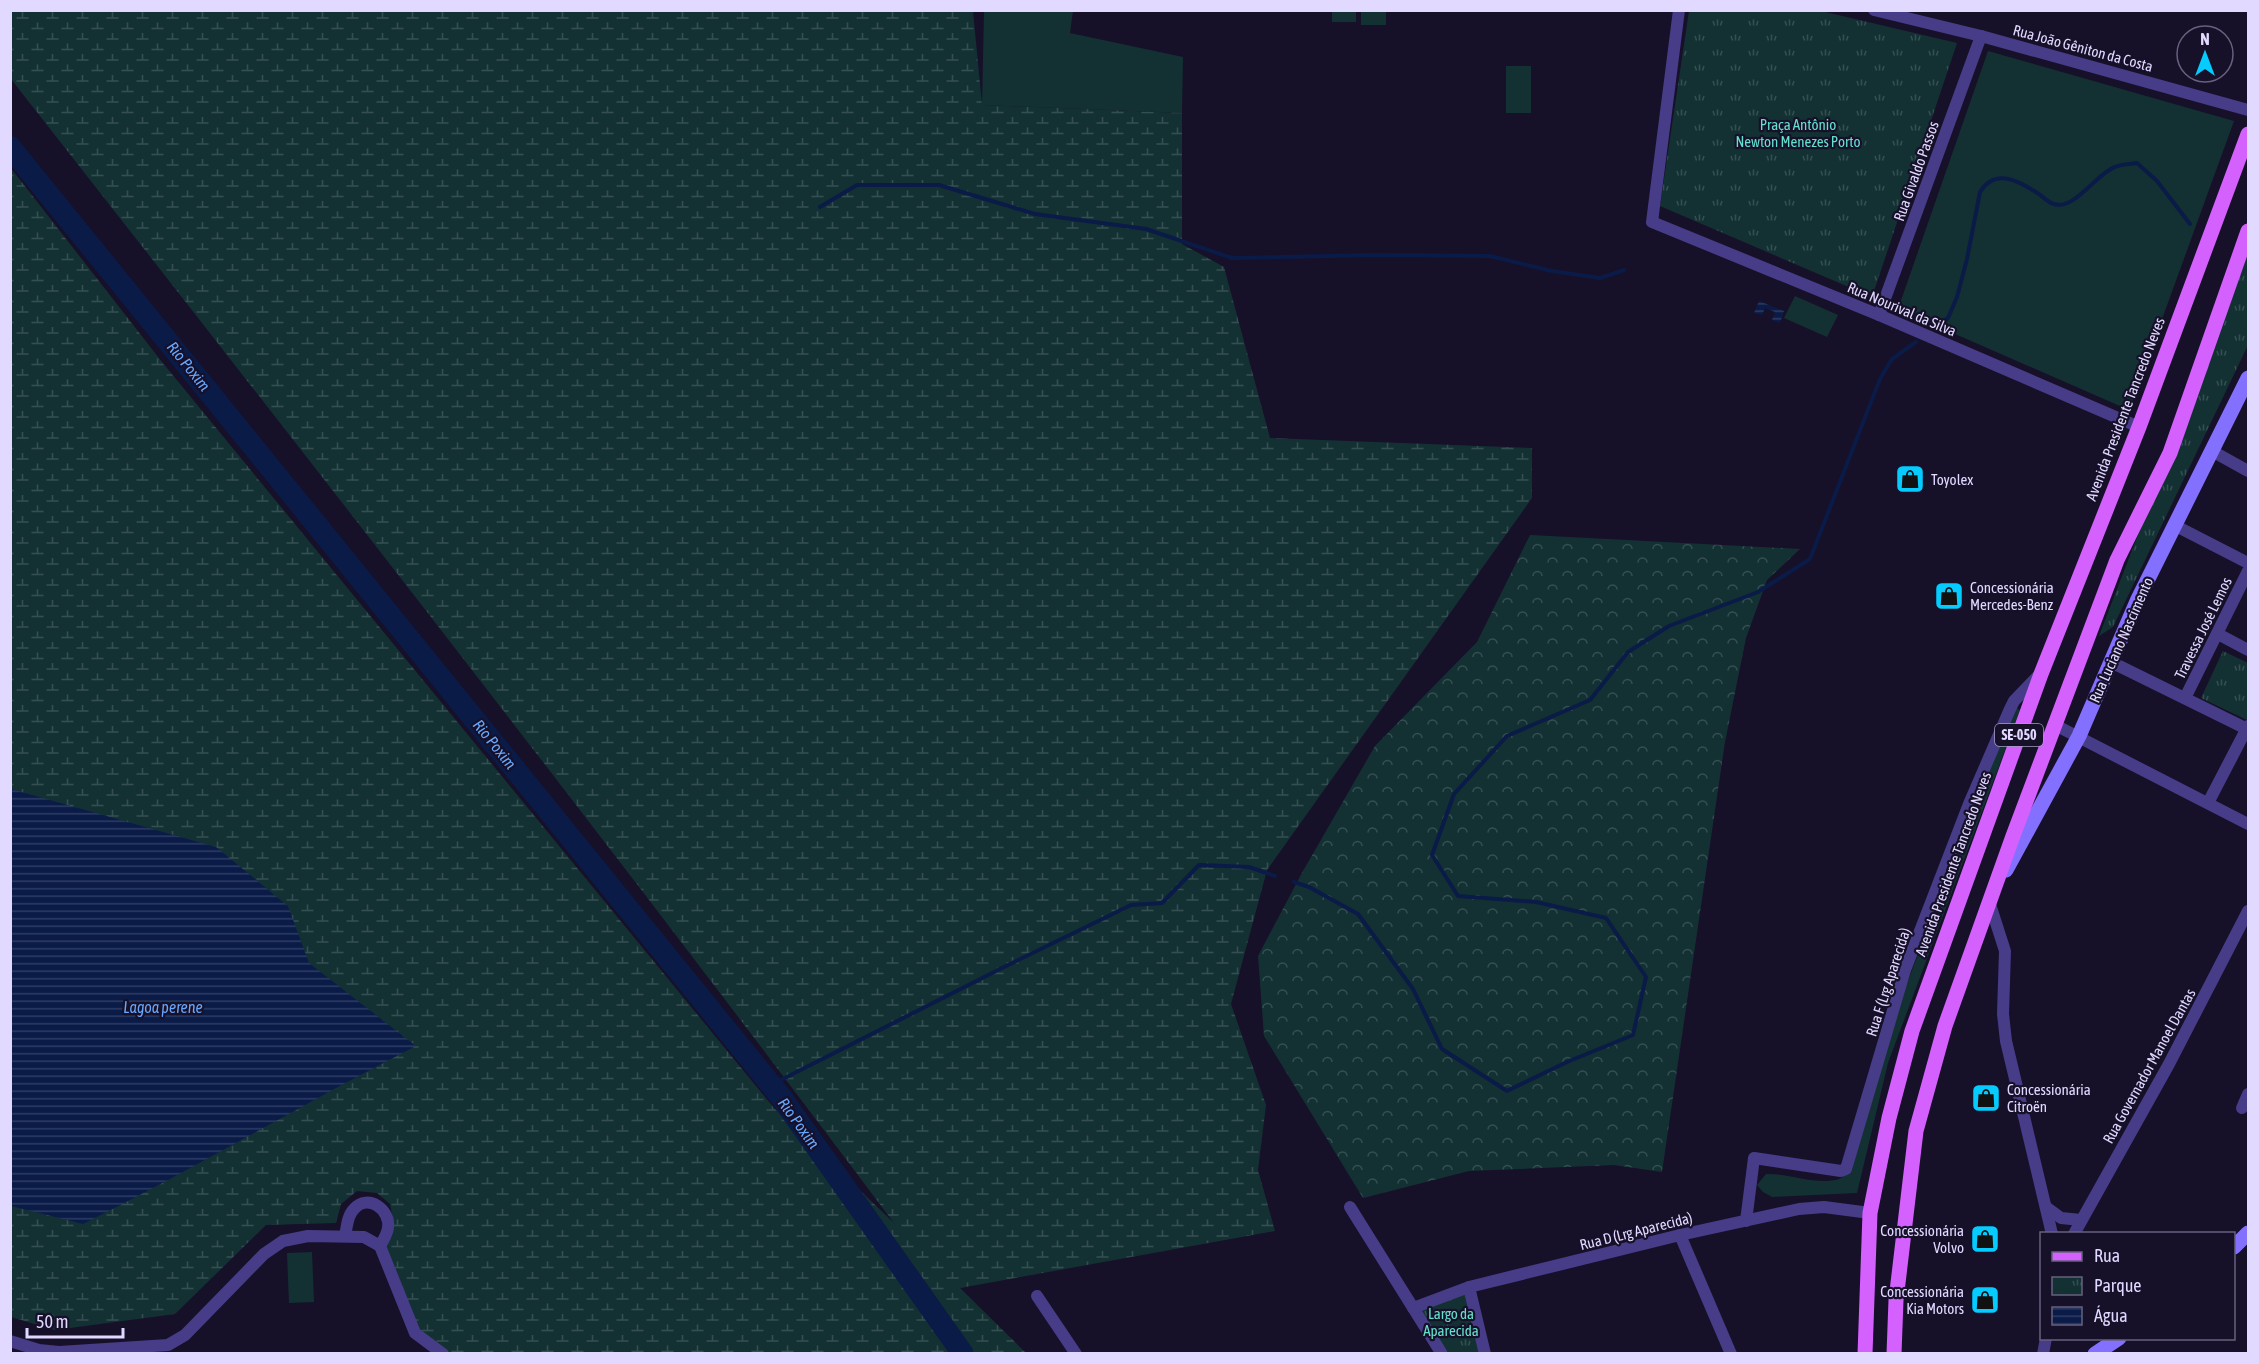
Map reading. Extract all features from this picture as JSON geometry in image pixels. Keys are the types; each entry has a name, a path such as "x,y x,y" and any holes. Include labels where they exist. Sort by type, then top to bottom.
{"main road":[{"name":"Avenida Presidente Tancredo Neves","path":"1865,1353 1870,1213 1889,1118 1912,1031 2041,674 2139,427 2248,134"},
{"name":"SE-050","path":"1894,1353 1898,1288 1916,1131 1945,1026 1989,901 2117,560 2170,453 2248,231"}],"street":[{"name":"Rua Nourival da Silva","path":"1679,10 1652,222 1879,315 2139,427"},
{"name":"Rua João Gêniton da Costa","path":"1874,10 1981,36 2248,110"},
{"name":"Rua Givaldo Passos","path":"1879,315 1981,36"},
{"name":"Rua Luciano Nascimento","path":"1989,901 2079,736 2174,525 2248,378"},
{"path":"2212,452 2248,471"},
{"path":"2174,525 2248,562"},
{"name":"Travessa José Lemos","path":"2185,698 2248,571"},
{"path":"2218,634 2248,650"},
{"path":"2111,662 2248,728 2208,803"},
{"name":"Rua F (Lrg Aparecida)","path":"1746,1221 1754,1158 1841,1171 1847,1167 1905,970 1968,804 2014,701 2041,674"},
{"path":"2055,725 2248,824"},
{"path":"1989,901 2005,951 2003,1014 2006,1041 2052,1232"},
{"name":"Rua Governador Manoel Dantas","path":"2074,1232 2169,1064 2248,916"},
{"path":"2242,1108 2248,1094"},
{"path":"345,1236 348,1219 354,1207 367,1202 380,1206 388,1216 388,1230 380,1246"},
{"path":"1350,1207 1442,1353"},
{"name":"Rua D (Lrg Aparecida)","path":"1413,1308 1469,1287 1680,1235 1811,1207 1870,1213"},
{"path":"2046,1207 2061,1218 2081,1220"},
{"path":"2235,1246 2248,1233"},
{"path":"1680,1235 1731,1353"},
{"path":"13,1346 58,1352 94,1352 168,1345 185,1335 264,1254 283,1241 308,1236 345,1236 364,1237 380,1246 415,1334 443,1353"},
{"path":"1469,1287 1485,1353"},
{"path":"1037,1296 1076,1353"},
{"path":"2095,1353 2116,1340"}],"green space":[{"path":"11,11 973,11 982,105 1182,113 1182,244 1224,267 1270,438 1532,448 1532,498 1267,870 1231,1004 1266,1105 1258,1170 1275,1231 960,1288 1026,1353 443,1353 424,1341 385,1243 394,1224 390,1204 377,1193 357,1191 341,1204 336,1223 266,1225 175,1314 55,1330 11,1317 10,167 162,362 774,1108 894,1223 566,792 11,79"},
{"path":"984,11 1073,11 1070,33 1183,57 1182,113 982,105"},
{"path":"1332,11 1356,11 1356,22 1332,22"},
{"path":"1361,11 1386,11 1386,25 1361,25"},
{"name":"Praça Antônio Newton Menezes Porto","path":"1689,11 1821,11 1957,43 1872,297 1660,206"},
{"path":"1988,51 2234,121 2129,410 1898,309"},
{"path":"1506,66 1531,66 1531,113 1506,113"},
{"path":"2248,249 2248,345 2113,627 2099,636"},
{"path":"1795,296 1838,315 1827,337 1784,318"},
{"path":"1530,535 1800,549 1767,580 1746,638 1725,742 1662,1172 1614,1165 1469,1171 1363,1198 1264,1036 1258,956 1303,871 1375,746 1477,642"},
{"path":"2223,651 2248,663 2247,720 2201,698"},
{"path":"2013,706 2020,710 1888,1063 1857,1193 1772,1197 1757,1185 1766,1174 1830,1181 1839,1179 1852,1170 1880,1054"},
{"path":"312,1252 314,1302 289,1303 287,1253"},
{"name":"Largo da Aparecida","path":"1465,1293 1479,1353 1449,1353 1418,1312"}],"water":[{"path":"1759,301 1784,311 1780,323 1772,320 1775,312 1765,308 1762,315 1754,313"},
{"name":"Lagoa perene","path":"11,789 216,847 288,906 309,963 416,1046 83,1224 11,1206"}],"waterway":[{"name":"Rio Poxim","path":"10,147 781,1097 963,1354"},
{"path":"1934,328 1948,318 1957,297 1980,192 1986,184 1993,180 2000,178 2015,181 2050,202 2062,205 2077,197 2108,171 2120,165 2137,163 2157,181 2190,224"},
{"path":"820,207 857,185 939,185 1035,214 1146,229 1232,258 1376,255 1490,256 1552,271 1600,278 1624,270"},
{"path":"1294,882 1309,887 1358,914 1413,989 1442,1049 1507,1091 1567,1062 1633,1035 1646,977 1606,918 1536,902 1458,896 1432,855 1454,794 1507,736 1590,700 1628,652 1669,626 1758,592 1810,559 1880,379 1892,359 1916,342"},
{"path":"771,1085 1131,905 1162,903 1199,865 1249,867 1275,876"}],"place":[{"name":"Toyolex","path":"1910,479"},
{"name":"Concessionária Mercedes-Benz","path":"1949,596"},
{"name":"Concessionária Citroën","path":"1986,1098"},
{"name":"Concessionária Volvo","path":"1985,1239"},
{"name":"Concessionária Kia Motors","path":"1985,1300"}]}
